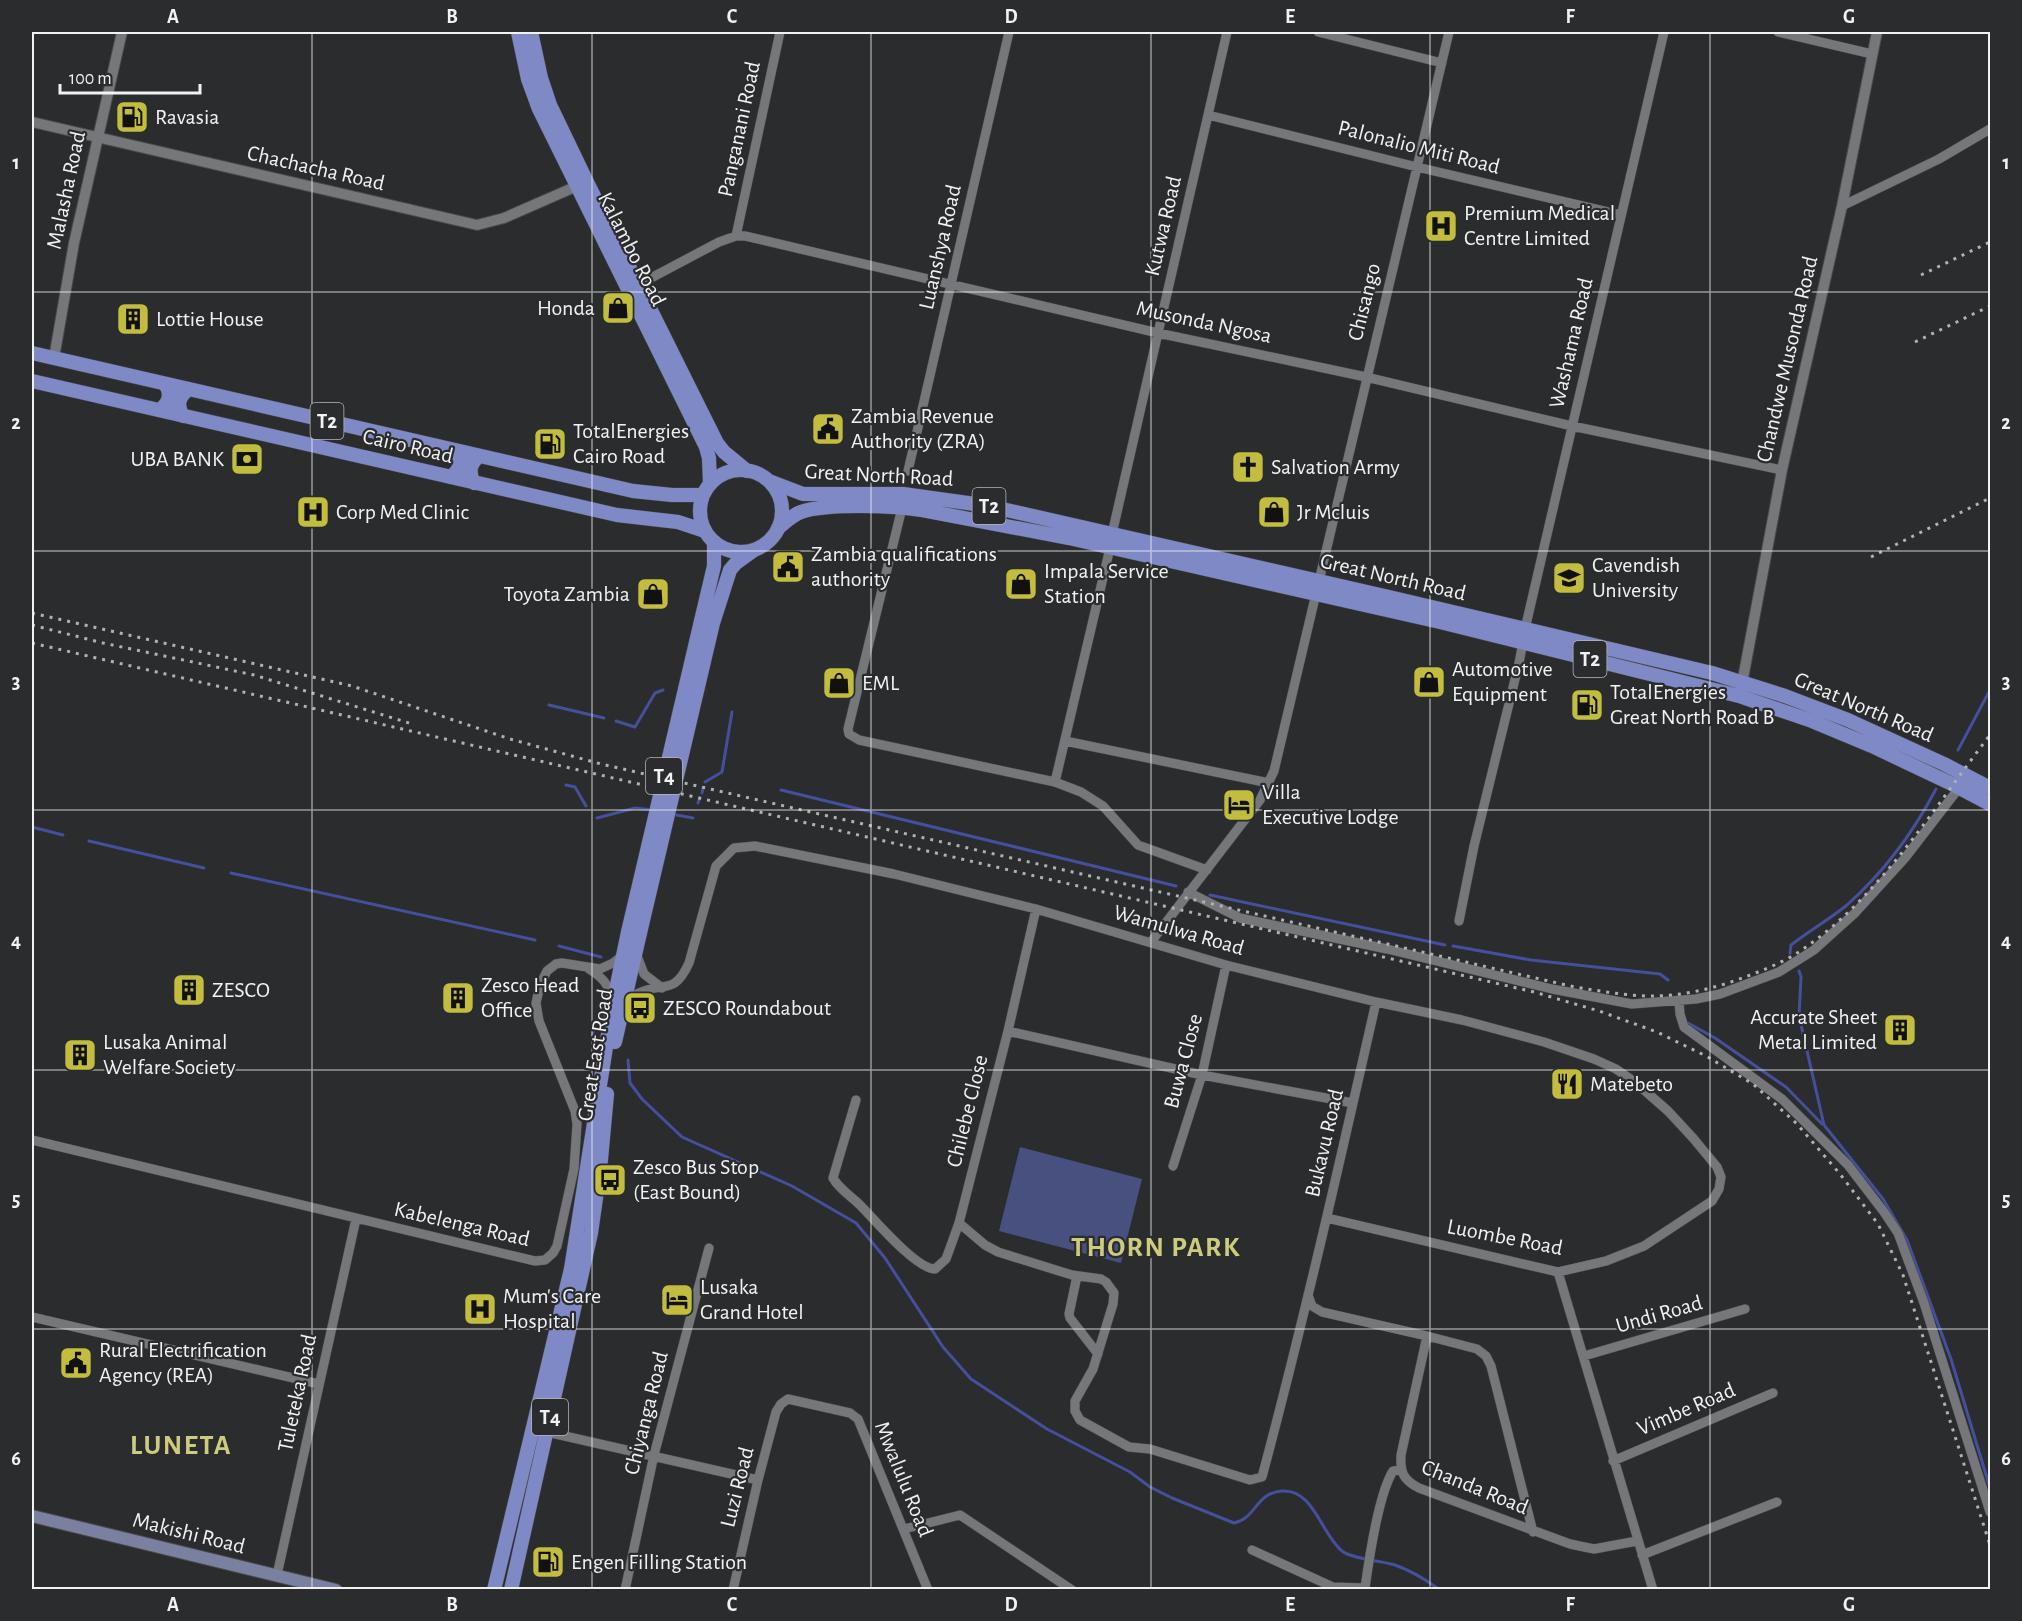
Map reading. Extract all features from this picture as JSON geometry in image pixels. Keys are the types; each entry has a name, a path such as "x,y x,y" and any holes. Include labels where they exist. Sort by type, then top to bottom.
{"main road":[{"name":"Kalambo Road","path":"518,32 528,79 539,110 582,184 717,443 724,452 747,471"},
{"name":"Kalambo Road","path":"531,32 541,78 550,105 582,184"},
{"name":"Kalambo Road","path":"634,287 706,447 709,458 706,489"},
{"name":"Cairo Road","path":"32,353 633,491 672,495 706,489"},
{"name":"Cairo Road","path":"32,381 617,515 678,522 710,536"},
{"path":"159,410 165,406 168,399 165,384"},
{"path":"183,416 179,409 179,402 182,394 189,389"},
{"path":"450,477 459,467 460,458 456,451"},
{"path":"474,483 470,469 480,456"},
{"path":"733,470 747,471 769,481 777,491 782,516 778,528 761,546 737,551 725,548 710,536 700,513 706,489 720,475 733,470"},
{"name":"Great North Road","path":"769,481 803,494 903,494 952,499 1111,541 1524,636 1739,696 1842,733 1990,804"},
{"name":"Great North Road","path":"778,528 802,512 824,508 902,508 1111,541"},
{"name":"Great East Road","path":"494,1590 571,1269 617,1007 707,622 714,566 710,536"},
{"name":"Great East Road","path":"707,622 733,566 761,546"},
{"name":"Great North Road","path":"1318,588 1469,616 1524,636 1614,649 1743,682 1848,720 1990,788"},
{"name":"Great East Road","path":"511,1590 591,1233 617,1007"},
{"name":"Makishi Road","path":"32,1516 336,1590"}],"street":[{"name":"Malasha Road","path":"54,358 74,243 122,32"},
{"name":"Panganani Road","path":"736,236 780,32"},
{"name":"Luanshya Road","path":"908,471 1009,32"},
{"name":"Kutwa Road","path":"1055,782 1227,32"},
{"path":"1318,32 1442,63"},
{"name":"Chisango","path":"1151,942 1260,800 1274,771 1449,32"},
{"name":"Washama Road","path":"1459,921 1474,846 1664,32"},
{"path":"1778,32 1872,54"},
{"name":"Chandwe Musonda Road","path":"1739,696 1782,470 1842,206 1877,32"},
{"name":"Palonalio Miti Road","path":"1208,115 1621,215"},
{"name":"Chachacha Road","path":"32,122 477,225 497,220 582,184"},
{"path":"1842,206 1939,159 1990,129"},
{"name":"Musonda Ngosa","path":"736,236 1158,333 1366,377 1572,426 1782,470"},
{"path":"634,287 736,236"},
{"path":"902,508 848,729 849,734 858,740 1055,782 1081,792 1098,802 1138,844 1208,870"},
{"path":"1065,741 1269,783"},
{"path":"1188,892 1240,918 1387,949 1551,989 1632,1004 1679,1000 1719,994 1779,972 1814,950 1855,913 1905,858 1959,788"},
{"name":"Wamulwa Road","path":"617,1007 640,992 662,988 679,980 689,963 716,866 734,849 755,846 894,874 1036,909 1226,965 1376,1002 1462,1020 1545,1042 1594,1059 1616,1069 1636,1083 1668,1111 1717,1167 1721,1183"},
{"name":"Chilebe Close","path":"856,1100 833,1178 837,1185 896,1242 922,1265 935,1269 946,1259 958,1222 1008,1030 1036,909"},
{"path":"629,954 644,974 662,988"},
{"name":"Kabelenga Road","path":"32,1140 535,1261 545,1260 553,1253 562,1229 574,1169 578,1124 539,1021 536,1003 540,985 547,971 556,964 605,968 629,954"},
{"name":"Buwa Close","path":"1173,1166 1202,1075 1226,965"},
{"path":"587,968 602,977 617,1007"},
{"path":"1679,1000 1684,1027 1782,1099 1848,1166 1898,1233 1928,1314 1990,1512"},
{"name":"Bukavu Road","path":"1098,1354 1075,1401 1075,1411 1080,1420 1129,1447 1150,1449 1250,1480 1262,1477 1286,1389 1376,1002"},
{"path":"1008,1030 1202,1075 1353,1103"},
{"name":"Luombe Road","path":"1327,1218 1558,1272 1606,1261 1644,1246 1712,1201 1721,1183"},
{"name":"Tuleteka Road","path":"277,1575 356,1219"},
{"path":"958,1222 991,1249 1077,1276 1101,1279 1106,1282 1114,1293 1113,1304 1098,1354"},
{"name":"Chiyanga Road","path":"625,1590 654,1455 709,1248"},
{"path":"1558,1272 1653,1590"},
{"path":"1077,1276 1070,1318 1098,1354"},
{"path":"1308,1293 1310,1301 1317,1310 1477,1349 1486,1356 1533,1532"},
{"name":"Undi Road","path":"1584,1356 1745,1309"},
{"path":"32,1317 319,1384"},
{"name":"Chanda Road","path":"1427,1336 1401,1455 1401,1470 1407,1481 1419,1488 1533,1532 1587,1548 1602,1548 1637,1541"},
{"name":"Vimbe Road","path":"1613,1461 1773,1393"},
{"name":"Luzi Road","path":"733,1590 776,1412 788,1399"},
{"name":"Mwalulu Road","path":"788,1399 850,1413 858,1419 928,1590"},
{"path":"547,1432 758,1479"},
{"path":"1252,1550 1333,1587 1368,1589 1369,1560 1388,1479 1393,1471 1401,1470"},
{"path":"1642,1555 1777,1502"},
{"path":"904,1529 960,1515 1072,1590"}],"shaded area":[{"path":"1020,1147 1142,1179 1121,1263 999,1231"}],"waterway":[{"path":"616,721 635,727 655,693 663,690"},
{"path":"1958,750 1990,690"},
{"path":"549,705 604,718"},
{"path":"705,782 722,772 732,712"},
{"path":"566,785 575,787 586,806"},
{"path":"702,793 703,788"},
{"path":"1790,953 1791,945 1847,905 1873,879 1908,836 1936,789"},
{"path":"781,790 1176,886"},
{"path":"597,818 635,808 653,810"},
{"path":"671,814 693,818"},
{"path":"32,827 63,835"},
{"path":"89,841 204,868"},
{"path":"231,873 535,940"},
{"path":"1210,895 1445,945"},
{"path":"559,946 601,957"},
{"path":"1453,946 1531,960 1660,974 1668,980"},
{"path":"1799,971 1801,977 1799,1016 1824,1125 1883,1199 1907,1240 1951,1359 1990,1488"},
{"path":"592,1039 595,1020"},
{"path":"1688,1023 1715,1038 1786,1087 1822,1124"},
{"path":"628,1060 630,1083 642,1099 682,1137 792,1186 856,1223 885,1258 943,1347 971,1379 1047,1429 1130,1472 1150,1487 1234,1523 1247,1516 1266,1496 1282,1491 1293,1492 1310,1505 1342,1551 1367,1560 1401,1567 1440,1590"}],"railway":[{"path":"1921,275 1990,242"},
{"path":"1915,342 1990,306"},
{"path":"1871,557 1990,498"},
{"path":"32,613 352,686 510,739 601,764 1575,987 1642,996 1676,995 1723,985 1776,964 1806,947 1833,926 1883,876 1990,735"},
{"path":"32,625 103,643 254,675 409,723"},
{"path":"32,643 1534,992 1599,1011 1657,1032 1706,1056 1753,1084 1797,1124 1840,1174 1878,1224 1903,1275 1990,1545"}],"place":[{"name":"Ravasia","path":"132,117"},
{"name":"Premium Medical Centre Limited","path":"1441,226"},
{"name":"Honda","path":"618,308"},
{"name":"Lottie House","path":"133,319"},
{"name":"Zambia Revenue Authority (ZRA)","path":"828,429"},
{"name":"TotalEnergies Cairo Road","path":"550,444"},
{"name":"UBA BANK","path":"247,459"},
{"name":"Salvation Army","path":"1248,467"},
{"name":"Corp Med Clinic","path":"313,512"},
{"name":"Jr Mcluis","path":"1274,512"},
{"name":"Zambia qualifications authority","path":"788,567"},
{"name":"Cavendish University","path":"1569,578"},
{"name":"Impala Service Station","path":"1021,584"},
{"name":"Toyota Zambia","path":"653,594"},
{"name":"Automotive Equipment","path":"1429,682"},
{"name":"EML","path":"839,683"},
{"name":"TotalEnergies Great North Road B","path":"1587,705"},
{"name":"Villa Executive Lodge","path":"1239,805"},
{"name":"ZESCO","path":"189,990"},
{"name":"Zesco Head Office","path":"458,998"},
{"name":"ZESCO Roundabout","path":"640,1008"},
{"name":"Accurate Sheet Metal Limited","path":"1900,1030"},
{"name":"Lusaka Animal Welfare Society","path":"80,1055"},
{"name":"Matebeto","path":"1567,1084"},
{"name":"Zesco Bus Stop (East Bound)","path":"610,1180"},
{"name":"Lusaka Grand Hotel","path":"677,1300"},
{"name":"Mum's Care Hospital","path":"480,1309"},
{"name":"Rural Electrification Agency (REA)","path":"76,1363"},
{"name":"Engen Filling Station","path":"548,1562"}],"district":[{"name":"THORN PARK","path":"1156,1248"},
{"name":"LUNETA","path":"181,1446"}]}
